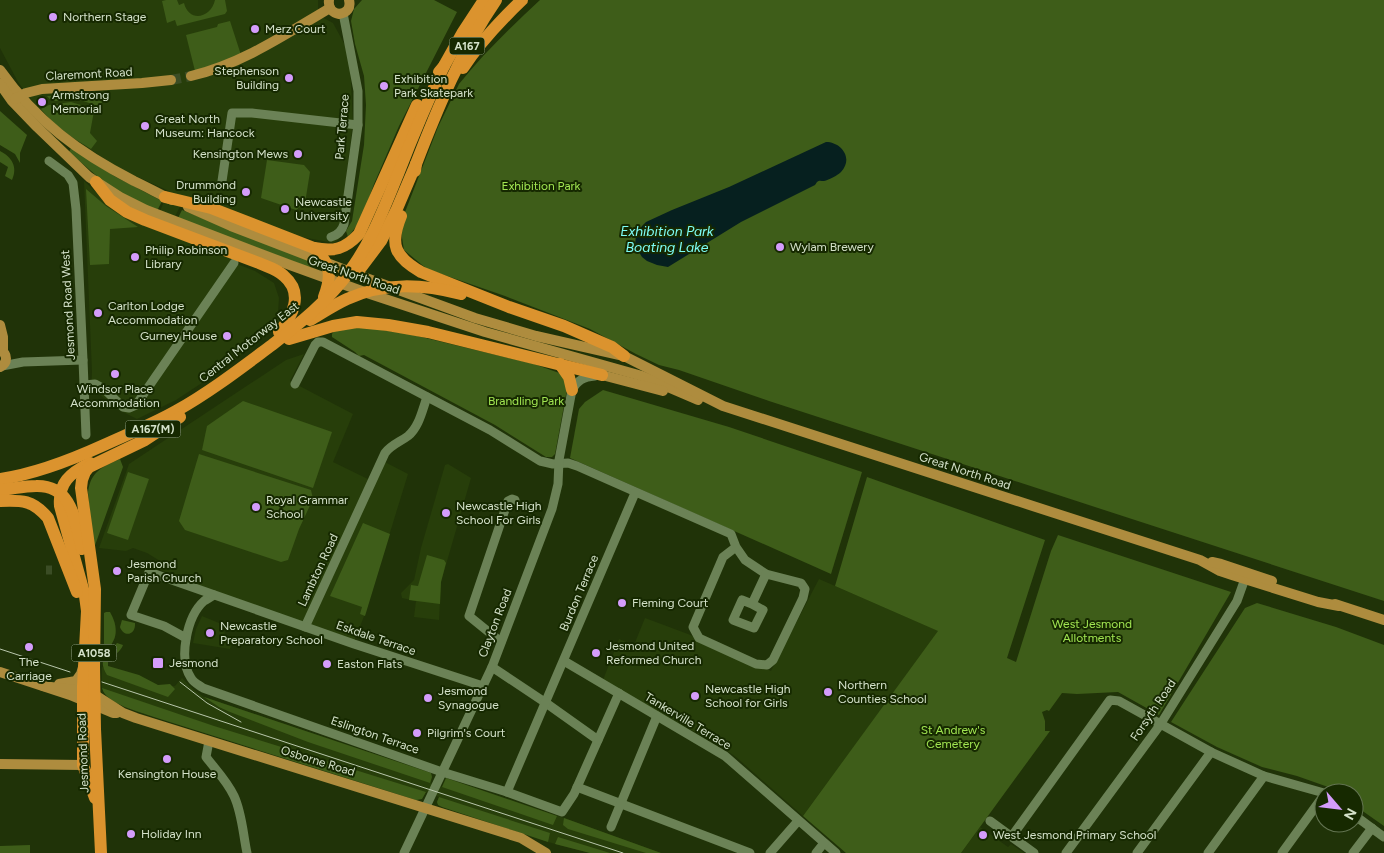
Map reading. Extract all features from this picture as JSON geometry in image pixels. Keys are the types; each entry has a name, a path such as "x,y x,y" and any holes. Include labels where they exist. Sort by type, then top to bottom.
{"highway":[{"path":"463,32 476,0"},
{"name":"A167","path":"416,164 424,113 444,66 484,0"},
{"name":"A167","path":"434,91 467,46 496,0"},
{"path":"165,197 211,208 318,252 340,248 359,234 434,91 455,81 471,56 493,28 522,0"},
{"name":"Central Motorway East","path":"0,481 58,464 175,412 308,323 348,283 365,256 372,233 424,113"},
{"path":"416,164 412,188 396,228 396,247 401,258 421,272 492,301 584,334 612,347 624,356"},
{"name":"Central Motorway East","path":"0,481 28,479 123,445 198,404 248,370 286,337 381,241 416,164"},
{"name":"A167(M)","path":"96,182 110,200 127,212 277,270 285,276 293,287 295,304 289,321 265,350"},
{"name":"A167(M)","path":"308,323 317,311 327,287 329,275 326,260 318,252"},
{"name":"A167(M)","path":"286,337 347,299 383,287 424,287 492,301"},
{"name":"A167(M)","path":"286,337 357,322 388,325 428,332 602,375"},
{"path":"560,364 569,377 572,390"},
{"name":"A167(M)","path":"95,611 95,589 81,488 85,472 100,461 145,440 198,404"},
{"name":"A167(M)","path":"86,629 87,611 85,596 60,506 61,490 71,474 79,468 141,438 175,412"},
{"path":"0,490 46,486 54,489 65,498 72,510 85,559 95,611"},
{"path":"0,501 26,501 41,510 48,518 80,601 86,629"},
{"name":"A1058","path":"89,698 95,611"},
{"name":"A1058","path":"86,629 84,664 89,698"},
{"name":"Jesmond Road","path":"89,698 95,728 101,853"},
{"name":"Jesmond Road","path":"89,698 83,765 99,810"},
{"name":"A1058","path":"83,765 92,762 95,728"}],"main road":[{"path":"191,76 244,58 330,4 336,13 343,13 350,6 350,0"},
{"path":"0,70 16,98"},
{"name":"Claremont Road","path":"16,98 42,89 171,80"},
{"path":"0,84 16,98"},
{"path":"0,93 9,107 37,127"},
{"name":"Great North Road","path":"16,98 74,146 109,168 165,197 231,226 375,281 473,323"},
{"name":"Great North Road","path":"16,98 37,127 89,177 120,197 146,210 332,281 642,376 707,404 723,406"},
{"path":"0,325 3,337 3,352 6,359 1,367"},
{"name":"Great North Road","path":"487,327 624,356 723,406 1200,560 1221,564 1246,576 1319,596 1340,606 1384,620"},
{"path":"602,375 707,404"},
{"path":"0,672 43,686 76,681 81,674 84,664"},
{"name":"Osborne Road","path":"43,686 89,698 118,713 521,838 546,853"},
{"path":"95,728 105,718 118,713"},
{"path":"0,764 83,765"}],"street":[{"name":"Park Terrace","path":"330,237 339,233 344,224 358,125 358,90 343,13"},
{"path":"222,181 232,113 252,113 358,125"},
{"name":"Jesmond Road West","path":"49,161 68,175 73,183 76,209 86,435"},
{"path":"84,385 95,384 104,389 123,407 129,408 136,405 234,263"},
{"path":"295,384 315,344 323,342 490,430 540,461 576,466 731,534 736,547 745,560 766,574 801,583 805,589 804,598 773,660 767,665 756,664 699,638 693,627 723,557 736,547"},
{"path":"3,352 23,362"},
{"path":"1,367 23,362 83,360"},
{"path":"572,390 576,383 585,377 602,375"},
{"name":"Clayton Road","path":"404,853 492,667 554,501 572,390"},
{"name":"Lambton Road","path":"306,627 385,452 410,434 416,427 427,397"},
{"name":"Burdon Terrace","path":"507,792 635,493"},
{"path":"501,642 469,616 508,501 515,500"},
{"name":"Eskdale Terrace","path":"186,638 164,626 131,615 149,572 483,686"},
{"path":"752,604 766,574"},
{"name":"Forsyth Road","path":"1066,853 1160,724 1237,601 1246,576"},
{"path":"186,638 197,610 203,602 214,595"},
{"name":"Eslington Terrace","path":"186,638 185,656 188,672 196,684 203,688 562,812 577,787"},
{"name":"Tankerville Terrace","path":"564,660 725,756 836,853"},
{"path":"492,667 598,740"},
{"path":"619,693 577,787 750,853"},
{"path":"1012,836 1110,700 1119,701 1211,752 1264,776 1314,791"},
{"path":"611,827 657,716"},
{"path":"210,741 206,758 225,780 234,796 247,853"},
{"path":"1137,853 1211,752"},
{"path":"1208,853 1264,776"},
{"path":"1282,853 1314,808"},
{"path":"770,853 798,821"},
{"path":"990,821 1034,853"},
{"path":"1364,822 1384,837"},
{"path":"1353,853 1372,828"},
{"path":"816,853 824,843"}],"shaded area":[{"name":"Newcastle University","path":"0,0 318,0 318,15 333,23 345,45 350,65 353,122 341,220 348,223 342,236 334,243 296,236 185,196 171,225 230,255 237,264 255,271 274,283 279,298 278,312 284,318 226,367 176,400 137,419 121,411 96,392 91,391 92,372 84,181 110,205 153,226 169,191 122,170 74,139 38,109 18,82 0,48"},
{"name":"Royal Grammar School","path":"304,354 290,381 353,414 333,462 372,481 381,460 408,474 365,614 354,641 246,604 158,569 160,561 147,553 133,548 126,551 99,548 129,464 286,360"},
{"name":"Newcastle High School For Girls","path":"448,464 471,478 441,582 439,620 414,617 416,601 402,598 401,593 414,580 421,548 445,465"},
{"name":"Northern Counties School","path":"819,579 939,631 803,816 736,757 723,748 603,680 619,639 634,645 645,618 688,634 771,671"},
{"name":"Newcastle Preparatory School","path":"202,616 219,623 224,628 225,637 233,640 230,649 193,643 196,629"},
{"path":"102,667 158,687 175,686 182,678 204,697 431,773 431,783 442,787 446,778 661,853 590,853 548,842 442,807 437,802 439,797 426,792 422,799 416,800 154,717 124,706 107,697 102,688"},
{"name":"West Jesmond Primary School","path":"980,827 1008,847 1011,844 1024,853 961,853"}],"green space":[{"path":"177,0 179,5 184,3 190,13 195,16 200,16 209,11 215,0 225,0 227,11 225,14 177,26 175,20 167,23 162,1"},
{"path":"362,0 434,0 457,12 399,126 361,220 348,237 346,231 352,221 364,145 366,105 364,76 351,21 354,9"},
{"name":"Exhibition Park","path":"540,0 1384,0 1384,601 659,365 590,329 505,296 427,269 404,250 400,225 438,127 459,84 498,41"},
{"path":"230,21 241,55 195,71 186,35 217,27 218,24"},
{"path":"104,94 103,101 99,106 74,99 53,101 47,96 81,96"},
{"path":"71,102 94,111 90,133 97,141 91,149 58,127 41,109 49,105"},
{"path":"0,111 27,135 20,153 20,163 15,154 0,145"},
{"path":"71,148 114,176 162,201 157,211 133,200 105,183 69,152"},
{"path":"0,151 8,156 13,163 14,175 12,180 5,176 8,167 0,162"},
{"path":"267,160 304,165 310,172 305,203 296,210 261,198"},
{"path":"86,189 106,206 138,227 110,229 109,264 90,265"},
{"path":"182,210 318,264 308,267 178,218"},
{"name":"Brandling Park","path":"362,327 409,334 534,364 562,374 568,384 555,454 552,457 546,457 495,425 364,355 359,356 332,337 334,331"},
{"path":"603,390 729,427 862,472 831,574 570,458 579,409 585,402"},
{"path":"243,401 332,432 313,488 202,450 207,426"},
{"path":"199,454 311,490 313,499 299,529 288,560 281,562 185,530 179,521"},
{"path":"120,459 123,467 93,551 89,485 98,471"},
{"path":"128,472 149,479 128,540 107,533"},
{"path":"867,477 1045,540 1007,658 1016,662 1051,551 1058,535 1231,592 1159,715 1118,692 1062,693 1049,711 1042,712 1045,721 1045,731 1050,731 961,853 846,853 803,816 938,631 835,586"},
{"path":"363,523 390,534 365,616 360,614 362,607 330,596"},
{"path":"427,555 444,560 446,563 441,582 440,604 409,600 411,585 418,586"},
{"path":"1257,603 1336,627 1384,645 1384,826 1364,812 1364,783 1317,783 1262,767 1217,747 1171,722 1245,608"},
{"path":"110,612 113,617 116,633 112,643 104,651 104,613"},
{"path":"122,620 135,623 134,630 129,634 124,633 120,627"},
{"path":"117,643 123,645 117,653 108,659 108,666 139,675 158,685 170,684 175,689 168,697 107,675 103,665 104,657"},
{"path":"102,688 214,726 426,792 422,799 416,800 132,710 110,699"},
{"path":"204,697 431,773 430,783 308,742 230,712"},
{"path":"446,778 557,816 553,825 442,787"},
{"path":"439,797 550,833 548,842 442,807 437,802"},
{"path":"564,818 661,853 646,853 568,829 563,825"},
{"path":"558,837 610,853 590,853 555,844"},
{"path":"30,845 30,853 0,853 0,846"}],"water":[{"name":"Exhibition Park Boating Lake","path":"826,142 841,148 846,156 845,167 833,177 819,181 815,185 741,222 668,267 647,261 637,249 635,245 636,235 646,222 729,187"}],"tunnel":[{"path":"171,80 191,76"},
{"path":"46,570 52,570"}],"tram line":[{"path":"0,649 70,672"},
{"path":"102,682 623,853"},
{"path":"180,682 207,703 241,722"}],"place":[{"name":"Northern Stage","path":"53,17"},
{"name":"Merz Court","path":"255,29"},
{"name":"Stephenson Building","path":"289,78"},
{"name":"Exhibition Park Skatepark","path":"384,86"},
{"name":"Armstrong Memorial","path":"42,102"},
{"name":"Great North Museum: Hancock","path":"145,126"},
{"name":"Kensington Mews","path":"298,154"},
{"name":"Drummond Building","path":"246,192"},
{"name":"Newcastle University","path":"285,209"},
{"name":"Wylam Brewery","path":"780,247"},
{"name":"Philip Robinson Library","path":"135,257"},
{"name":"Carlton Lodge Accommodation","path":"98,313"},
{"name":"Gurney House","path":"227,336"},
{"name":"Windsor Place Accommodation","path":"115,374"},
{"name":"Royal Grammar School","path":"256,507"},
{"name":"Newcastle High School For Girls","path":"446,513"},
{"name":"Jesmond Parish Church","path":"117,571"},
{"name":"Fleming Court","path":"622,603"},
{"name":"Newcastle Preparatory School","path":"210,633"},
{"name":"The Carriage","path":"29,647"},
{"name":"Jesmond United Reformed Church","path":"596,653"},
{"name":"Jesmond","path":"158,663"},
{"name":"Easton Flats","path":"327,664"},
{"name":"Northern Counties School","path":"828,692"},
{"name":"Newcastle High School for Girls","path":"695,696"},
{"name":"Jesmond Synagogue","path":"428,698"},
{"name":"Pilgrim's Court","path":"417,733"},
{"name":"Kensington House","path":"167,759"},
{"name":"Holiday Inn","path":"131,834"},
{"name":"West Jesmond Primary School","path":"983,835"}],"park label":[{"name":"West Jesmond Allotments","path":"1092,631"},
{"name":"St Andrew's Cemetery","path":"953,737"}]}
